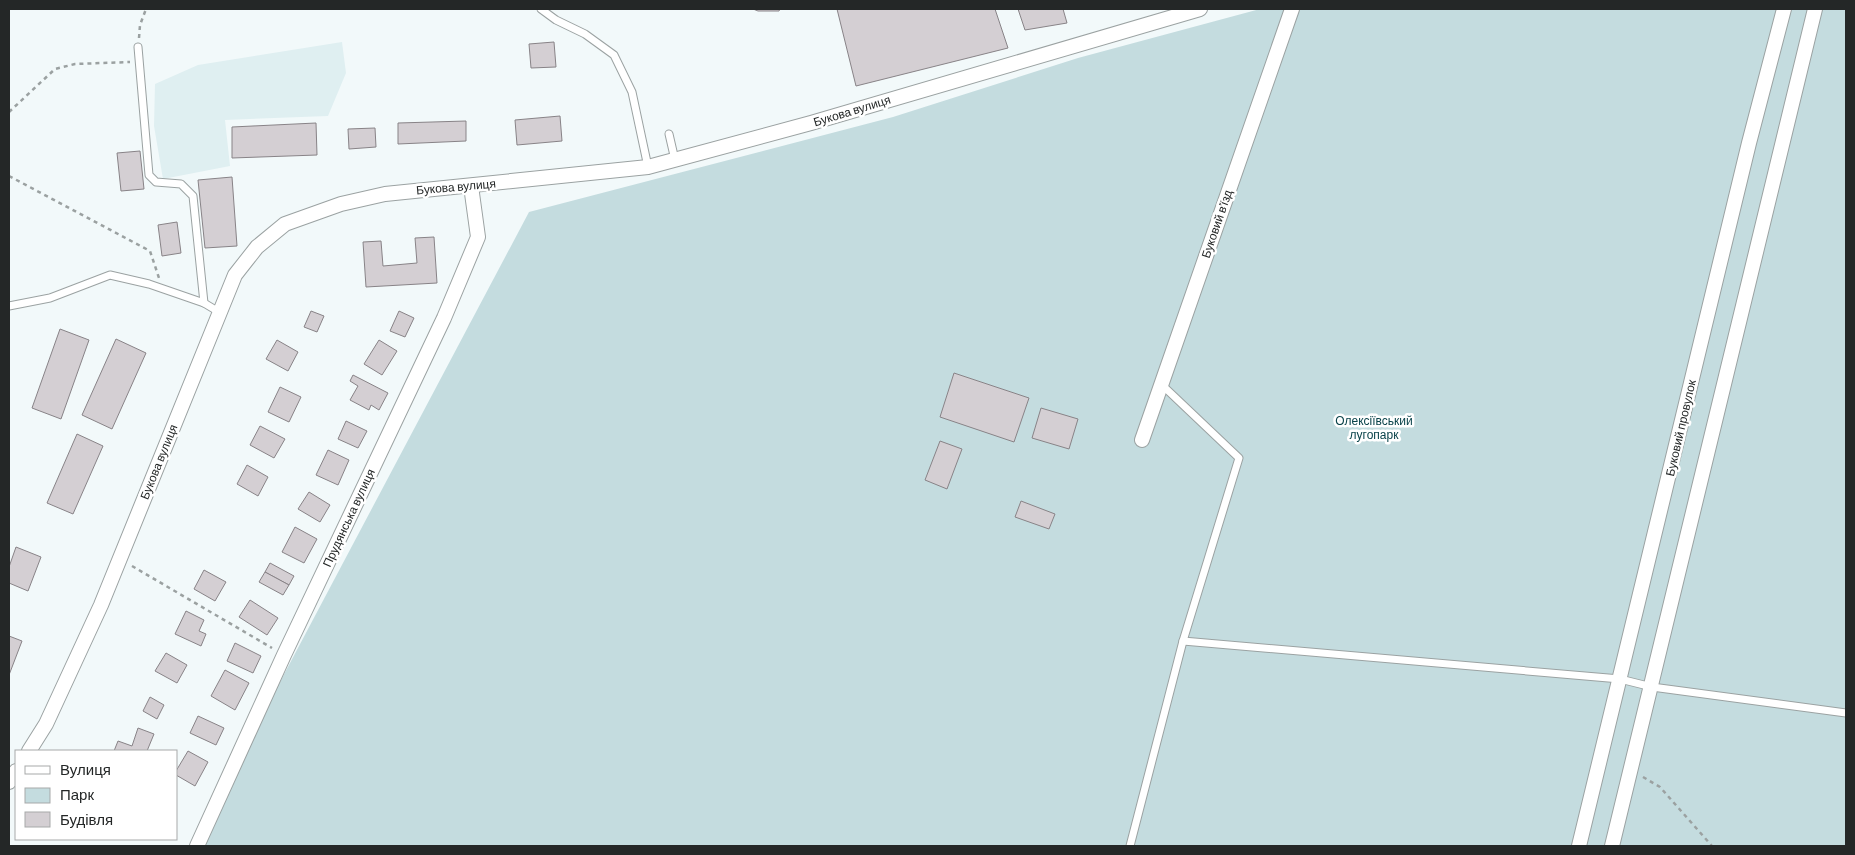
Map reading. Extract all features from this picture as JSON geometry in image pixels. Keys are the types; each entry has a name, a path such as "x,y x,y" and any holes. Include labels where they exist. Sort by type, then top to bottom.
{"street":[{"name":"Букова вулиця","path":"30,750 46,724 101,605 235,275 258,246 285,224 341,204 385,194 648,167 675,161 1200,9"},
{"name":"Буковий в'їзд","path":"1142,440 1292,9"},
{"name":"Буковий провулок","path":"1579,846 1749,144 1784,9"},
{"path":"1612,846 1815,9"},
{"name":"Прудянська вулиця","path":"197,846 284,655 444,318 478,237 471,186"}],"lane":[{"path":"541,9 556,20 585,34 614,55 632,92 648,167"},
{"path":"138,47 150,175 156,182 181,184 193,196 204,303"},
{"path":"669,134 675,161"},
{"path":"9,306 50,298 110,276 163,288 204,303 219,312"},
{"path":"1130,846 1183,640 1239,458 1161,384"},
{"path":"1183,640 1620,679 1652,686 1846,713"}],"path":[{"path":"138,47 140,25 146,9"},
{"path":"9,112 55,69 75,64 138,62"},
{"path":"9,176 150,251 163,288"},
{"path":"120,559 284,655"},
{"path":"1631,770 1660,788 1712,846"}],"shaded area":[{"path":"342,42 346,73 328,116 225,120 230,166 163,179 154,126 155,84 198,65"}],"green space":[{"name":"Олексіївський лугопарк","path":"1260,9 1846,9 1846,846 193,846 529,212 893,117 1078,58"}],"building":[{"path":"753,9 780,9 779,11 758,11"},
{"path":"837,9 995,9 1008,48 856,86"},
{"path":"1018,9 1063,9 1067,23 1025,30"},
{"path":"554,42 556,67 531,68 529,44"},
{"path":"560,116 562,141 517,145 515,120"},
{"path":"466,121 466,141 398,144 398,123"},
{"path":"316,123 317,155 232,158 232,127"},
{"path":"375,128 376,147 349,149 348,129"},
{"path":"140,151 144,189 121,191 117,153"},
{"path":"232,177 237,246 205,248 198,180"},
{"path":"177,222 181,253 162,256 158,225"},
{"path":"434,237 437,283 366,287 363,242 381,241 383,266 417,263 415,238"},
{"path":"311,311 324,316 317,332 304,327"},
{"path":"399,311 414,318 405,337 390,331"},
{"path":"60,329 89,340 61,419 32,408"},
{"path":"116,339 146,353 112,429 82,415"},
{"path":"277,340 298,352 288,371 266,359"},
{"path":"379,340 397,351 382,375 364,364"},
{"path":"954,373 1029,398 1014,442 940,417"},
{"path":"353,375 388,393 379,410 371,405 369,410 350,400 358,386 350,381"},
{"path":"280,387 301,397 289,422 268,412"},
{"path":"1041,408 1078,419 1069,449 1032,438"},
{"path":"346,421 367,431 358,448 338,439"},
{"path":"260,426 285,439 274,458 250,445"},
{"path":"77,434 103,446 73,514 47,503"},
{"path":"940,441 962,449 947,489 925,480"},
{"path":"328,450 349,460 338,485 316,475"},
{"path":"247,465 268,477 258,496 237,484"},
{"path":"309,492 330,505 320,522 298,509"},
{"path":"1021,501 1055,514 1049,529 1015,517"},
{"path":"295,527 317,539 304,563 282,552"},
{"path":"16,547 41,557 28,591 9,583 9,567"},
{"path":"270,563 294,576 289,585 265,572"},
{"path":"204,570 226,582 215,601 194,589"},
{"path":"265,572 289,585 283,595 259,582"},
{"path":"250,600 278,618 267,635 239,617"},
{"path":"186,611 204,620 199,631 206,634 201,646 175,634"},
{"path":"9,636 22,641 9,675"},
{"path":"235,643 261,656 253,673 227,661"},
{"path":"166,653 187,665 177,683 155,671"},
{"path":"225,670 249,683 235,710 211,696"},
{"path":"150,697 164,705 157,719 143,711"},
{"path":"198,716 224,728 216,745 190,733"},
{"path":"138,728 154,734 147,750 114,750 118,741 132,746"},
{"path":"188,751 208,762 195,786 178,776 178,768"}]}
